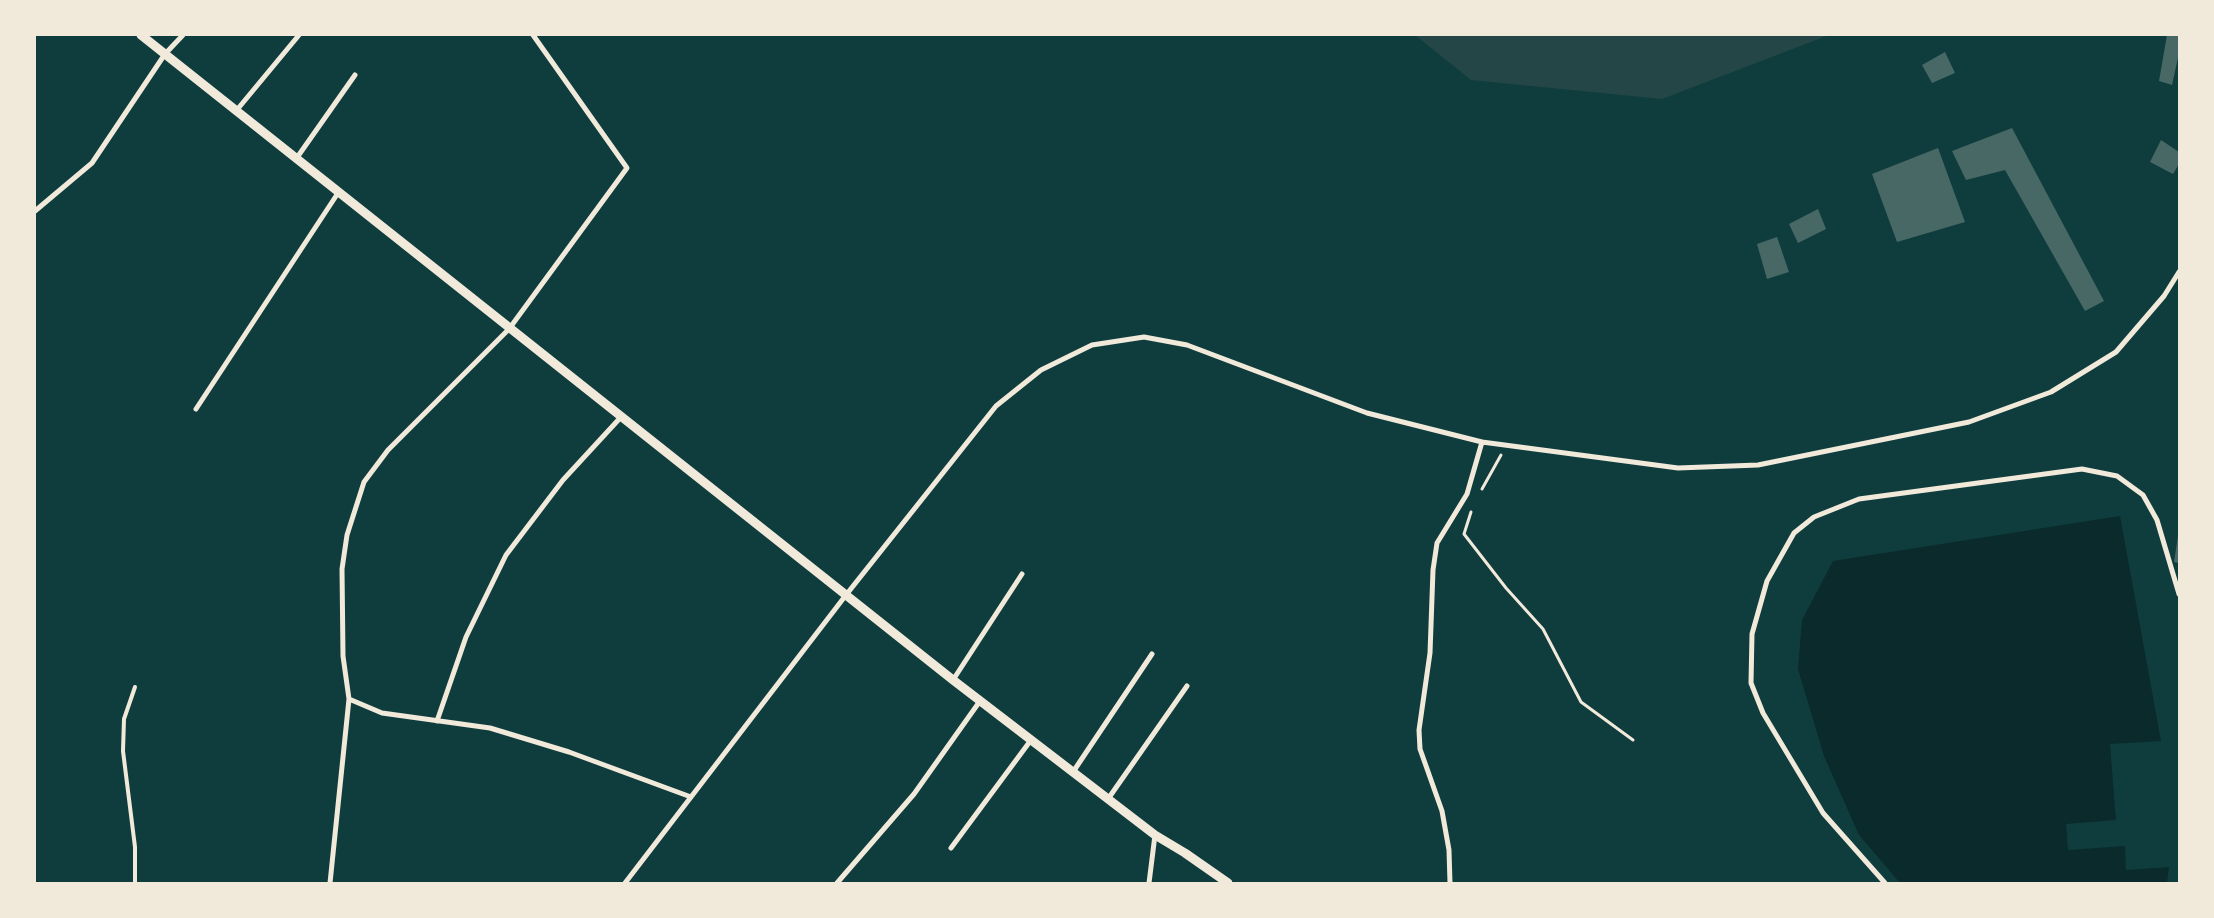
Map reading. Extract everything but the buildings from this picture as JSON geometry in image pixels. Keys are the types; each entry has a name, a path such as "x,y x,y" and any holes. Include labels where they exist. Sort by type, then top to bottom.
{"street":[{"path":"141,35 953,680 1155,835 1228,883"},
{"path":"35,211 92,163 165,54 183,35"},
{"path":"236,111 298,35"},
{"path":"330,883 349,699 343,656 342,569 347,534 364,482 388,450 509,329 627,168 533,35"},
{"path":"296,160 355,75"},
{"path":"196,409 338,193"},
{"path":"625,883 846,595 996,406 1040,370 1092,345 1144,337 1187,345 1367,413 1482,442 1678,468 1758,465 1968,422 2051,392 2116,352 2164,296 2179,272"},
{"path":"437,721 466,637 506,555 563,480 621,417"},
{"path":"1450,883 1449,850 1442,811 1420,749 1419,721 1430,653 1433,570 1437,544 1467,494 1482,442"},
{"path":"1885,883 1823,813 1763,713 1751,683 1752,634 1767,581 1794,533 1814,517 1858,499 2082,469 2117,476 2143,495 2157,520 2179,594"},
{"path":"953,680 1022,574"},
{"path":"1073,772 1152,654"},
{"path":"1108,799 1187,686"},
{"path":"349,699 382,713 499,731 569,752 691,797"},
{"path":"837,883 914,794 980,701"},
{"path":"951,848 1032,740"},
{"path":"1150,883 1155,835"}],"lane":[{"path":"135,687 124,719 123,751 135,847 135,883"}],"path":[{"path":"1478,497 1506,445"},
{"path":"1473,505 1464,534 1506,588 1543,629 1581,702 1633,740"}],"shaded area":[{"path":"1415,35 1829,35 1662,99 1471,80"},
{"path":"2120,516 2161,741 2110,744 2116,820 2066,824 2068,850 2125,846 2126,870 2169,867 2167,883 1900,883 1859,835 1824,756 1798,669 1802,620 1833,561"}]}
